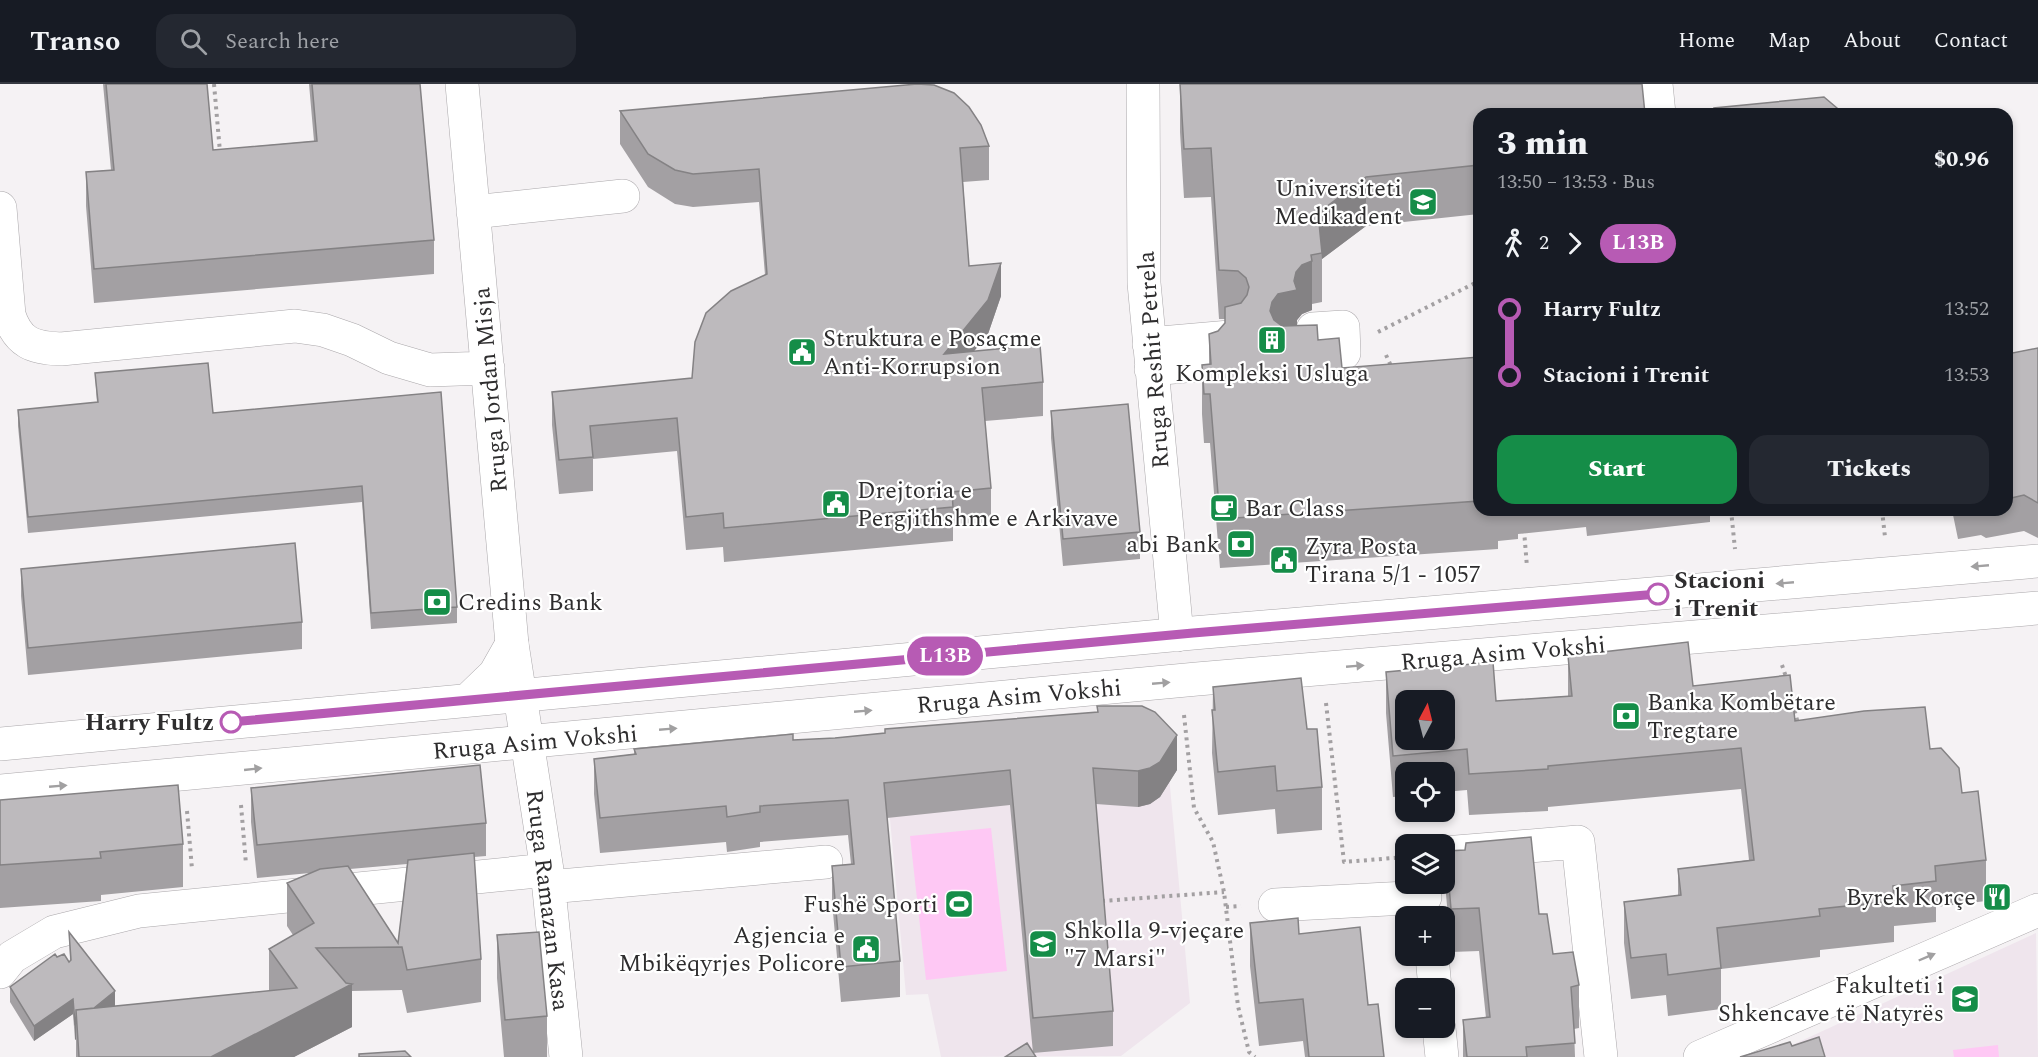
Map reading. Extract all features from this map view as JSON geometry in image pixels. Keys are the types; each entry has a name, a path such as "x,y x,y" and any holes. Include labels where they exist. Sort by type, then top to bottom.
{"main road":[{"name":"Rruga Jordan Misja","path":"462,84 512,644 519,696"},
{"name":"Rruga Reshit Petrela","path":"1143,84 1144,283 1177,635"},
{"path":"1656,84 1658,108"},
{"path":"474,212 623,196"},
{"path":"0,208 9,315 14,331 26,342 42,349 62,349 295,326 343,337 389,358 430,370 488,369"},
{"path":"1289,358 1344,353 1328,334"},
{"path":"1150,356 1230,337"},
{"path":"1150,356 1208,364"},
{"name":"Rruga Asim Vokshi","path":"0,744 1177,635 2038,561"},
{"name":"Rruga Asim Vokshi","path":"0,791 1197,679 2038,608"},
{"path":"468,700 495,674 512,644"},
{"name":"Rruga Ramazan Kasa","path":"519,696 548,878 566,1057"},
{"path":"1455,852 1578,842 1601,1057"},
{"path":"0,972 12,957 54,932 139,911 249,900 548,878 826,862"},
{"path":"1275,905 1426,899"},
{"path":"1700,1057 2038,910"},
{"path":"1440,1038 1442,1057"}],"path":[{"path":"214,84 221,161"},
{"path":"1328,334 1383,330 1473,284"},
{"path":"1386,356 1395,374"},
{"path":"1732,516 1735,549"},
{"path":"1883,516 1885,537"},
{"path":"1523,522 1527,567"},
{"path":"1781,661 1787,683"},
{"path":"1791,694 1801,735"},
{"path":"1184,708 1194,808 1213,842 1224,892 1238,1006 1249,1052 1255,1057"},
{"path":"1328,720 1344,862 1395,858"},
{"path":"241,796 249,900"},
{"path":"187,801 194,906"},
{"path":"1101,901 1224,892"}],"shaded area":[{"name":"Shkolla 9-vjeçare \"7 Marsi\"","path":"885,764 1168,765 1190,1003 1121,1056 941,1057 928,994 906,995"},
{"name":"Fushë Sporti","path":"991,828 1007,971 926,980 910,836"},
{"name":"Fakulteti i Shkencave të Natyrës","path":"2036,933 2038,1057 1766,1057"},
{"path":"1998,1045 1999,1057 1954,1057 1953,1050"}],"building":[{"path":"106,84 207,84 213,150 317,141 312,84 420,84 434,240 94,269 86,172 114,170"},
{"path":"917,84 934,85 954,93 969,107 981,125 989,146 960,148 969,266 1001,263 988,300 944,354 1040,345 1043,382 982,388 991,488 952,492 953,507 724,528 723,513 686,517 677,418 590,426 593,457 559,460 552,392 692,378 695,342 706,313 731,291 767,274 759,169 693,174 675,170 648,154 620,111"},
{"name":"Kompleksi Usluga","path":"1180,84 1642,84 1644,108 1473,108 1473,166 1366,177 1318,213 1322,253 1311,255 1312,261 1302,265 1296,272 1294,281 1297,290 1278,294 1272,302 1270,311 1274,320 1282,326 1317,325 1318,340 1339,338 1342,368 1473,357 1473,501 1220,519 1210,394 1204,394 1202,365 1211,364 1209,334 1218,331 1225,323 1225,307 1241,303 1249,287 1246,278 1238,271 1219,270 1211,148 1184,149"},
{"path":"1824,97 1837,108 1714,108"},
{"path":"2038,348 2038,503 2024,495 2013,498 2013,353"},
{"path":"208,363 213,413 441,392 457,607 371,613 362,486 28,517 18,410 98,402 95,373"},
{"path":"1128,404 1140,532 1063,539 1051,411"},
{"path":"295,543 302,622 28,648 21,569"},
{"path":"1688,642 1693,686 1790,675 1795,721 1864,711 1925,707 1930,749 1941,748 1959,768 1962,793 1978,791 1986,860 1935,866 1936,881 1893,886 1894,901 1819,909 1820,916 1717,928 1721,968 1668,975 1666,954 1631,958 1624,902 1681,895 1678,869 1754,860 1741,748 1548,766 1548,769 1469,774 1467,749 1393,756 1386,672 1493,662 1496,701 1572,696 1568,656"},
{"path":"1301,678 1307,729 1317,729 1322,787 1277,791 1275,766 1218,772 1212,710 1215,710 1213,687"},
{"path":"1097,706 1142,706 1155,712 1177,735 1160,762 1150,768 1138,771 1093,768 1113,1011 1033,1018 1010,770 884,783 900,961 841,967 832,866 854,864 848,800 760,806 760,812 727,817 726,806 600,818 594,759 636,754 634,749 793,734 793,740 835,738 885,733 885,729 1098,712"},
{"path":"480,765 486,823 257,845 251,788"},
{"path":"178,785 183,844 100,852 101,858 0,865 0,800"},
{"path":"1531,837 1539,914 1547,914 1553,954 1573,952 1579,985 1571,987 1575,1043 1526,1047 1527,1057 1467,1057 1463,1020 1490,1017 1479,908 1455,909 1455,906 1451,906 1450,894 1455,894 1455,851 1465,850 1466,843"},
{"path":"474,853 481,959 407,970 402,947 316,948 346,983 352,984 211,1057 79,1057 76,1010 297,988 269,949 314,923 287,883 320,869 348,866 398,943 408,860"},
{"path":"1298,918 1299,934 1360,927 1368,1005 1378,1004 1384,1057 1309,1057 1303,999 1259,1003 1250,923"},
{"path":"69,932 115,991 94,1008 76,1010 75,1024 73,999 34,1026 10,987 55,954 57,957 64,954 69,962 71,960"},
{"path":"539,932 547,1016 505,1020 497,935"},
{"path":"1819,1037 1825,1057 1740,1057 1790,1042 1792,1046"},
{"path":"1027,1043 1036,1057 1005,1057"},
{"path":"405,1051 411,1057 359,1057 359,1054"}],"bus line":[{"name":"L13B","path":"231,722 1193,633 1658,594"}],"place":[{"name":"Universiteti Medikadent","path":"1423,202"},
{"name":"Kompleksi Usluga","path":"1272,340"},
{"name":"Struktura e Posaçme Anti-Korrupsion","path":"802,352"},
{"name":"Drejtoria e Pergjithshme e Arkivave","path":"836,504"},
{"name":"Bar Class","path":"1224,508"},
{"name":"abi Bank","path":"1241,544"},
{"name":"Zyra Posta Tirana 5/1 - 1057","path":"1284,560"},
{"name":"Stacioni i Trenit","path":"1658,594"},
{"name":"Credins Bank","path":"437,602"},
{"name":"Banka Kombëtare Tregtare","path":"1626,716"},
{"name":"Harry Fultz","path":"231,722"},
{"name":"Byrek Korçe","path":"1997,897"},
{"name":"Fushë Sporti","path":"959,904"},
{"name":"Shkolla 9-vjeçare \"7 Marsi\"","path":"1043,944"},
{"name":"Agjencia e Mbikëqyrjes Policore","path":"866,949"},
{"name":"Fakulteti i Shkencave të Natyrës","path":"1965,999"}]}
